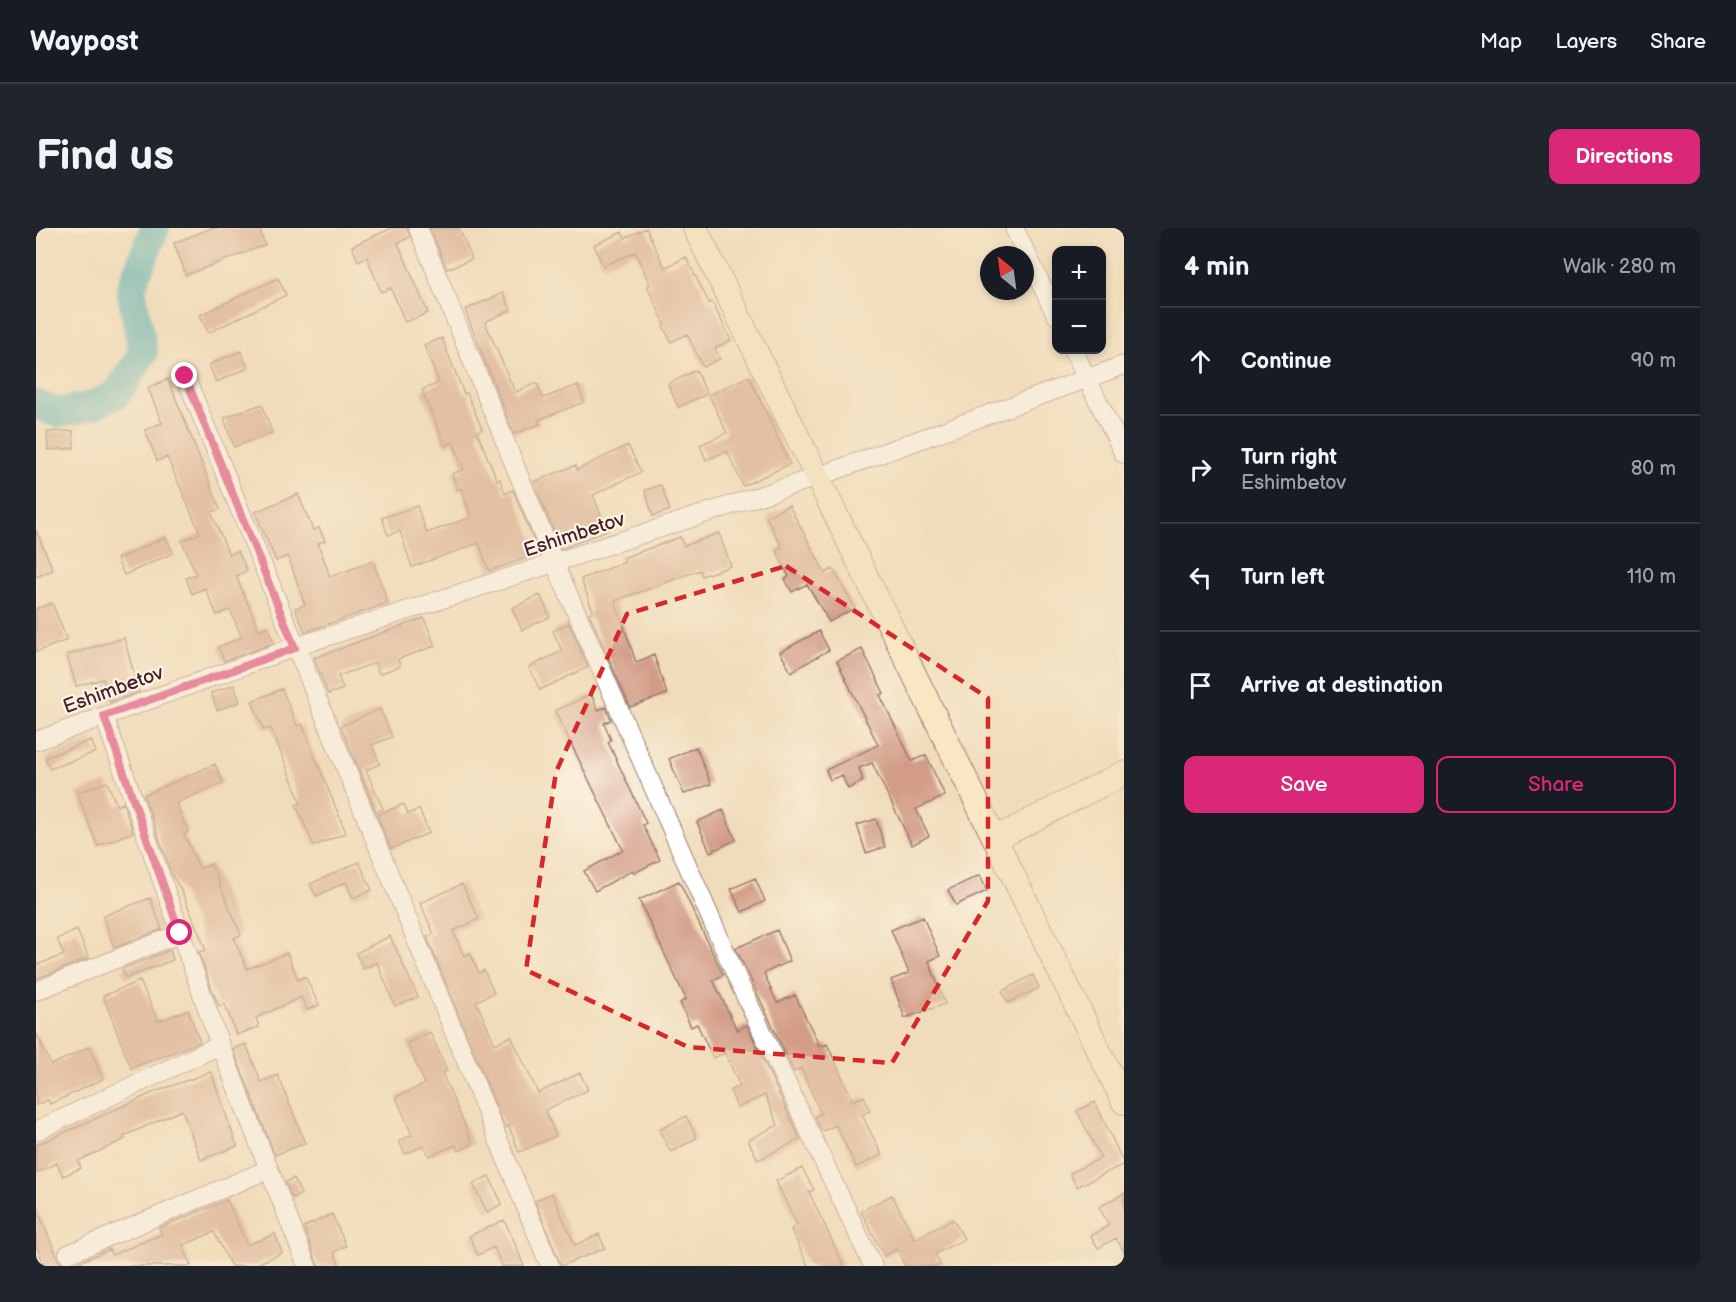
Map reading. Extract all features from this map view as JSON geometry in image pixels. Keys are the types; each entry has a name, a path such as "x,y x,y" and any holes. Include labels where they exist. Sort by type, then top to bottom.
{"main road":[{"path":"695,228 1124,1102"},
{"path":"995,838 1124,773"}],"street":[{"path":"418,228 555,564 741,987 873,1266"},
{"path":"1014,228 1052,307"},
{"path":"1075,354 1124,454"},
{"name":"Eshimbetov","path":"36,741 295,648 817,477 1124,365"},
{"path":"185,376 550,1266"},
{"path":"104,716 220,1045 307,1266"},
{"path":"36,991 180,933"},
{"path":"36,1131 220,1045"},
{"path":"68,1254 269,1169"}],"highlighted area":[{"path":"786,566 988,698 988,901 892,1063 688,1047 526,970 556,772 627,614"}],"building":[{"path":"212,228 259,228 265,245 186,275 174,243"},
{"path":"392,228 407,228 410,237 398,243 428,313 405,322 391,288 381,292 367,257 358,261 352,246"},
{"path":"430,228 459,228 472,259 447,269"},
{"path":"646,228 665,268 686,257 709,303 712,302 731,340 715,348 720,359 703,367 687,334 671,342 635,252 603,266 594,245 622,232 625,238"},
{"path":"278,278 286,295 208,333 200,315"},
{"path":"503,293 511,310 485,322 515,392 537,383 543,398 578,385 584,402 538,420 540,424 514,434 465,310"},
{"path":"442,338 464,394 467,393 482,429 477,432 497,480 500,479 505,494 513,490 539,554 489,571 479,543 412,567 400,531 388,535 382,518 417,506 427,533 471,517 461,488 457,490 452,474 464,469 453,442 445,446 422,390 439,383 424,345"},
{"path":"241,351 248,368 216,382 209,365"},
{"path":"696,370 707,394 678,407 668,384"},
{"path":"749,376 790,464 743,486 727,451 706,460 700,445 727,433 709,395"},
{"path":"168,379 220,509 211,512 229,555 238,551 247,571 236,576 259,630 267,626 274,643 224,661 218,647 242,637 230,610 217,615 205,588 192,594 186,578 196,574 182,541 200,533 167,457 157,461 145,430 162,423 148,388"},
{"path":"262,404 272,433 234,447 224,418"},
{"path":"73,431 74,448 48,450 47,432"},
{"path":"628,445 641,472 593,495 607,530 561,549 534,482 576,465 577,470"},
{"path":"661,485 670,510 653,516 645,490"},
{"path":"298,494 313,530 319,528 325,541 318,543 330,577 373,561 388,603 305,632 295,608 305,605 288,556 276,561 255,512"},
{"path":"789,505 825,573 833,569 855,608 829,622 807,584 792,592 785,579 789,577 776,550 782,547 766,517"},
{"path":"36,530 53,570 36,577"},
{"path":"719,533 731,566 702,576 700,570 615,601 636,662 654,655 667,694 630,707 589,613 593,611 581,579 625,562 623,558 680,537 684,546"},
{"path":"166,537 173,553 124,575 117,559"},
{"path":"540,595 550,617 522,630 512,608"},
{"path":"52,603 67,640 36,652 36,609"},
{"path":"424,618 435,646 398,659 400,666 379,674 375,663 338,676 343,689 328,694 314,658"},
{"path":"569,623 588,667 540,690 529,667 562,651 553,631"},
{"path":"819,631 829,650 791,672 780,652"},
{"path":"124,638 139,692 110,702 103,679 76,686 67,655"},
{"path":"862,649 884,693 880,695 912,761 926,755 945,796 916,809 929,836 912,845 872,763 859,768 863,781 848,789 842,775 830,780 826,770 878,745 837,661"},
{"path":"234,685 240,702 217,710 211,693"},
{"path":"282,689 297,726 302,724 346,833 314,846 296,805 301,803 271,728 264,730 252,701"},
{"path":"591,694 598,710 606,707 611,720 604,723 611,740 608,742 646,823 643,825 660,860 634,873 633,870 595,891 584,871 623,850 555,711"},
{"path":"380,709 392,737 372,745 380,764 366,770 383,809 376,812 341,726"},
{"path":"91,740 96,752 50,769 45,758"},
{"path":"696,747 711,784 684,794 669,759"},
{"path":"215,764 223,783 176,803 188,832 184,834 200,869 211,864 241,935 234,938 247,969 287,953 298,980 305,976 319,1005 307,1010 301,997 256,1018 259,1027 236,1035 225,1004 219,1006 212,990 199,952 206,950 182,892 172,875 144,795"},
{"path":"107,782 117,806 123,803 133,832 98,846 77,793"},
{"path":"404,804 408,814 419,809 429,833 391,849 377,815"},
{"path":"723,810 736,840 710,852 697,822"},
{"path":"876,819 885,847 866,853 857,825"},
{"path":"359,862 372,890 353,898 346,882 316,896 310,884"},
{"path":"980,875 987,891 956,905 948,890"},
{"path":"755,878 765,901 742,912 731,889"},
{"path":"679,881 723,975 713,980 737,1030 747,1025 800,1139 758,1160 748,1140 778,1125 765,1095 737,1108 730,1090 740,1086 725,1053 713,1058 697,1024 691,1027 680,1003 686,999 639,900"},
{"path":"462,884 479,919 453,931 464,956 470,953 479,973 484,970 494,993 476,1001 495,1044 511,1036 538,1093 580,1073 588,1090 545,1110 556,1136 519,1152 509,1126 505,1128 427,937 434,934 420,903"},
{"path":"150,898 162,929 114,948 103,916"},
{"path":"923,917 940,956 929,961 945,1004 905,1018 891,980 909,973 891,930"},
{"path":"77,930 89,958 36,979 36,965 64,955 57,939"},
{"path":"777,930 790,961 764,973 777,1003 795,995 820,1047 827,1044 853,1101 864,1096 870,1111 862,1115 882,1155 856,1167 836,1125 822,1131 820,1129 815,1116 821,1114 801,1068 794,1072 736,948"},
{"path":"390,936 418,997 395,1006 377,962 363,969 356,953"},
{"path":"170,950 173,960 126,978 122,969"},
{"path":"1033,975 1039,988 1008,1003 1002,991"},
{"path":"140,981 158,1021 188,1010 200,1042 131,1068 103,996"},
{"path":"36,1032 51,1065 89,1047 103,1079 50,1104 48,1100 36,1105"},
{"path":"430,1032 447,1071 442,1073 473,1144 458,1151 456,1145 429,1156 424,1146 405,1154 399,1141 412,1135 396,1097 425,1084 407,1043"},
{"path":"246,1044 261,1082 278,1075 305,1143 275,1155 233,1049"},
{"path":"211,1072 237,1146 201,1160 182,1110 124,1136 125,1139 78,1161 81,1168 63,1176 57,1163 36,1173 36,1145 157,1091"},
{"path":"1095,1102 1124,1164 1077,1187 1070,1173 1101,1158 1077,1111"},
{"path":"686,1116 697,1138 671,1152 659,1130"},
{"path":"802,1168 814,1190 809,1192 844,1266 808,1266 791,1229 797,1225 776,1181"},
{"path":"489,1176 502,1204 487,1212 473,1184"},
{"path":"294,1178 301,1194 292,1198 286,1182"},
{"path":"552,1193 575,1245 599,1234 605,1248 561,1266 535,1201"},
{"path":"1124,1193 1124,1252 1116,1238 1098,1248 1091,1236 1109,1225 1099,1207"},
{"path":"892,1195 915,1239 953,1219 964,1239 935,1254 941,1266 905,1266 897,1249 884,1256 861,1211"},
{"path":"227,1200 247,1245 275,1234 282,1253 252,1266 231,1266 214,1232 183,1245 191,1266 70,1266 110,1249 112,1255 162,1234 159,1228"},
{"path":"36,1206 58,1259 64,1266 45,1266 36,1245"},
{"path":"332,1214 346,1246 334,1252 340,1266 318,1266 304,1227"},
{"path":"504,1220 524,1266 502,1266 494,1247 478,1255 469,1236"}],"waterway":[{"path":"36,404 57,413 91,406 117,394 143,353 131,288 155,228"}],"route":[{"path":"180,933 104,716 295,648 185,376"}]}
